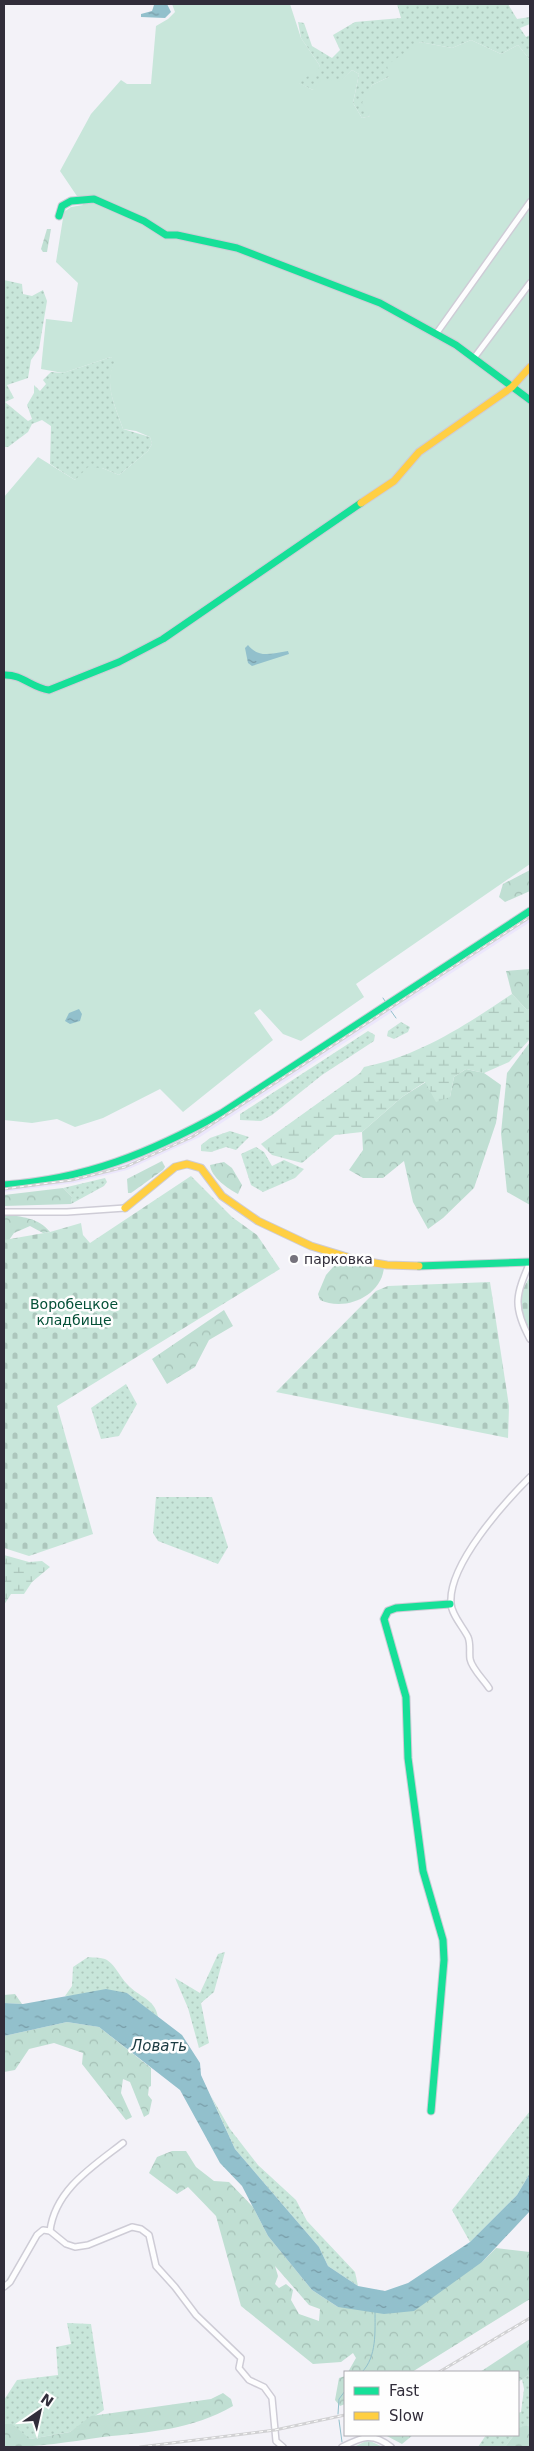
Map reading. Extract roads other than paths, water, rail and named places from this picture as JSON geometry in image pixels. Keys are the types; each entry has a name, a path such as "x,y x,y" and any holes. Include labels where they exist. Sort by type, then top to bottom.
{"street":[{"path":"59,216 62,206 71,201 94,199 144,221 166,235 177,235 237,248 380,303 436,334 474,358 530,400"},
{"path":"436,334 530,202"},
{"path":"474,358 530,282"},
{"path":"4,675 21,676 42,690 49,690 111,666 163,639 226,594 394,482 419,452 512,387 530,367"},
{"path":"4,1185 80,1174 126,1162 172,1142 222,1113 530,911"},
{"path":"4,1212 67,1212 125,1208 175,1167 187,1164 201,1168 222,1196 258,1222 311,1246 357,1260 387,1265 422,1266 530,1262 519,1288 517,1304 520,1320 530,1338"},
{"path":"489,1688 470,1661 469,1639 450,1604 459,1567 471,1547 502,1505 530,1477"},
{"path":"430,2111 444,1960 443,1940 423,1870 408,1758 406,1697 384,1620 388,1611 396,1608 450,1604"},
{"path":"50,2231 56,2210 64,2194 123,2143"},
{"path":"4,2287 10,2282 37,2235 42,2230 50,2231 66,2244 75,2247 88,2245 132,2227 141,2229 149,2235 156,2266 196,2315 241,2358 239,2368 249,2380 264,2387 272,2398 276,2441 284,2447"},
{"path":"342,2447 367,2437 378,2438 391,2447"}],"water":[{"path":"167,4 171,12 165,18 141,17 141,14 152,11 154,5"},
{"path":"248,645 261,654 288,651 289,654 252,666 248,663 245,648"},
{"path":"79,1009 82,1014 80,1021 70,1024 65,1021 69,1013"},
{"name":"Ловать","path":"106,1989 127,1993 182,2035 200,2063 201,2075 235,2149 319,2247 328,2266 358,2286 385,2291 408,2283 470,2242 517,2195 530,2173 530,2211 482,2262 414,2311 384,2314 338,2307 312,2290 268,2236 242,2186 220,2163 180,2090 99,2027 67,2022 4,2036 4,2003 23,2004"}],"waterway":[{"path":"391,1011 396,1018"},
{"path":"363,2371 373,2351 375,2311"},
{"path":"338,2414 339,2399 344,2392"},
{"path":"339,2420 342,2442"}],"railway":[{"path":"4,1189 72,1180 125,1167 192,1137 530,917"},
{"path":"441,2371 530,2318"},
{"path":"140,2447 275,2430 344,2415"}],"place":[{"name":"парковка","path":"294,1259"}],"park label":[{"name":"Воробецкое кладбище","path":"74,1312"}]}
